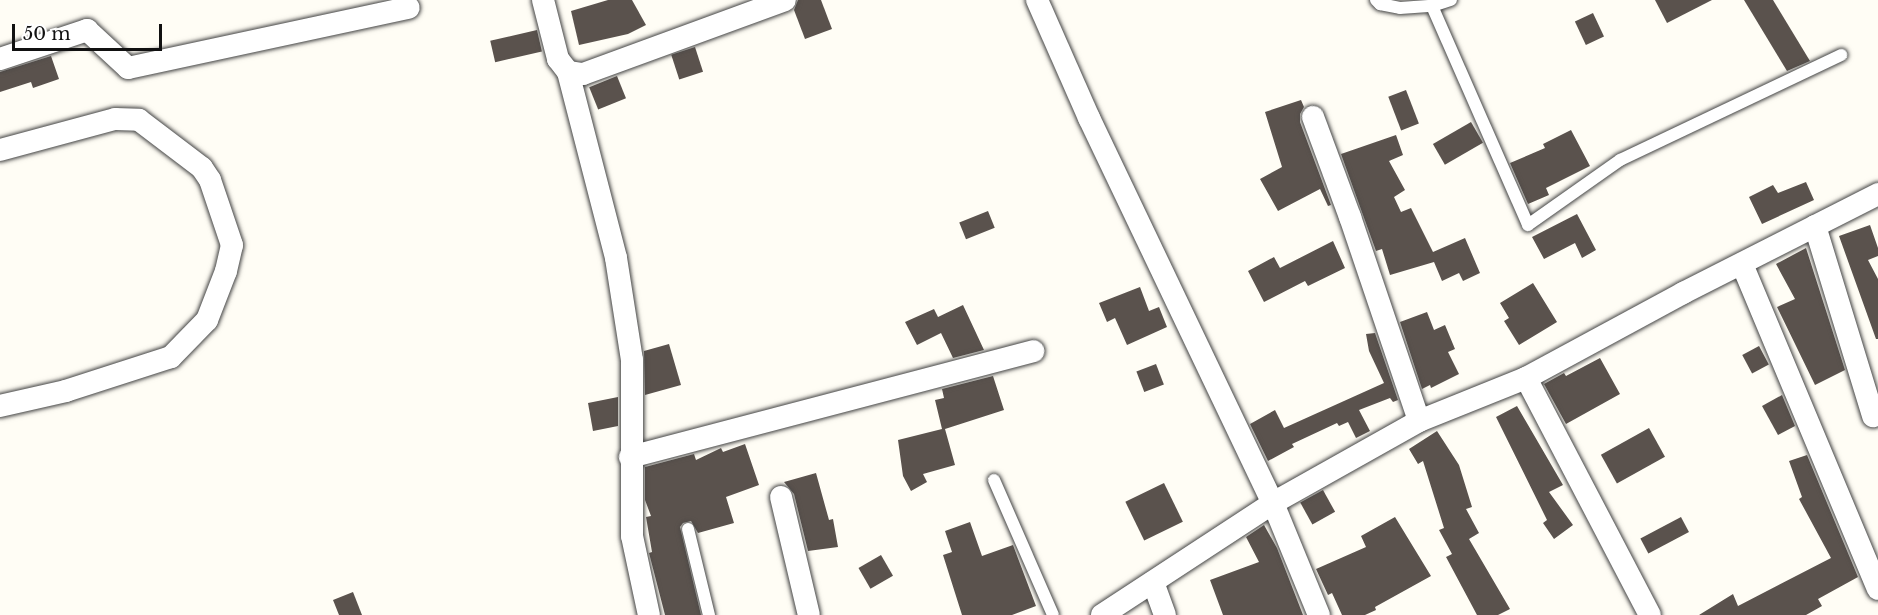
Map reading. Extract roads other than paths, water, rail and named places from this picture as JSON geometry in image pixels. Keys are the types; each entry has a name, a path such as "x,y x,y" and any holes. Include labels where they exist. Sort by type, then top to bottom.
{"street":[{"path":"543,0 558,59 567,72 616,258 632,360 630,458 632,536 650,615"},
{"path":"567,72 583,74 785,0"},
{"path":"1037,0 1089,118 1273,503 1319,615"},
{"path":"0,59 87,30 128,68 409,8"},
{"path":"1312,117 1350,217 1419,421"},
{"path":"0,150 115,119 140,120 202,168 210,180 232,245 226,272 207,320 171,357 66,391 0,406"},
{"path":"1102,615 1273,503 1419,421 1526,378 1878,194"},
{"path":"1815,226 1873,416"},
{"path":"1742,264 1878,589"},
{"path":"630,458 1033,351"},
{"path":"1526,378 1650,615"},
{"path":"781,497 809,615"},
{"path":"1153,582 1165,615"}],"lane":[{"path":"1376,0 1380,4 1400,8 1432,6 1451,0"},
{"path":"1432,6 1528,225 1620,160 1841,55"},
{"path":"994,480 1053,615"},
{"path":"688,529 709,615"}]}
